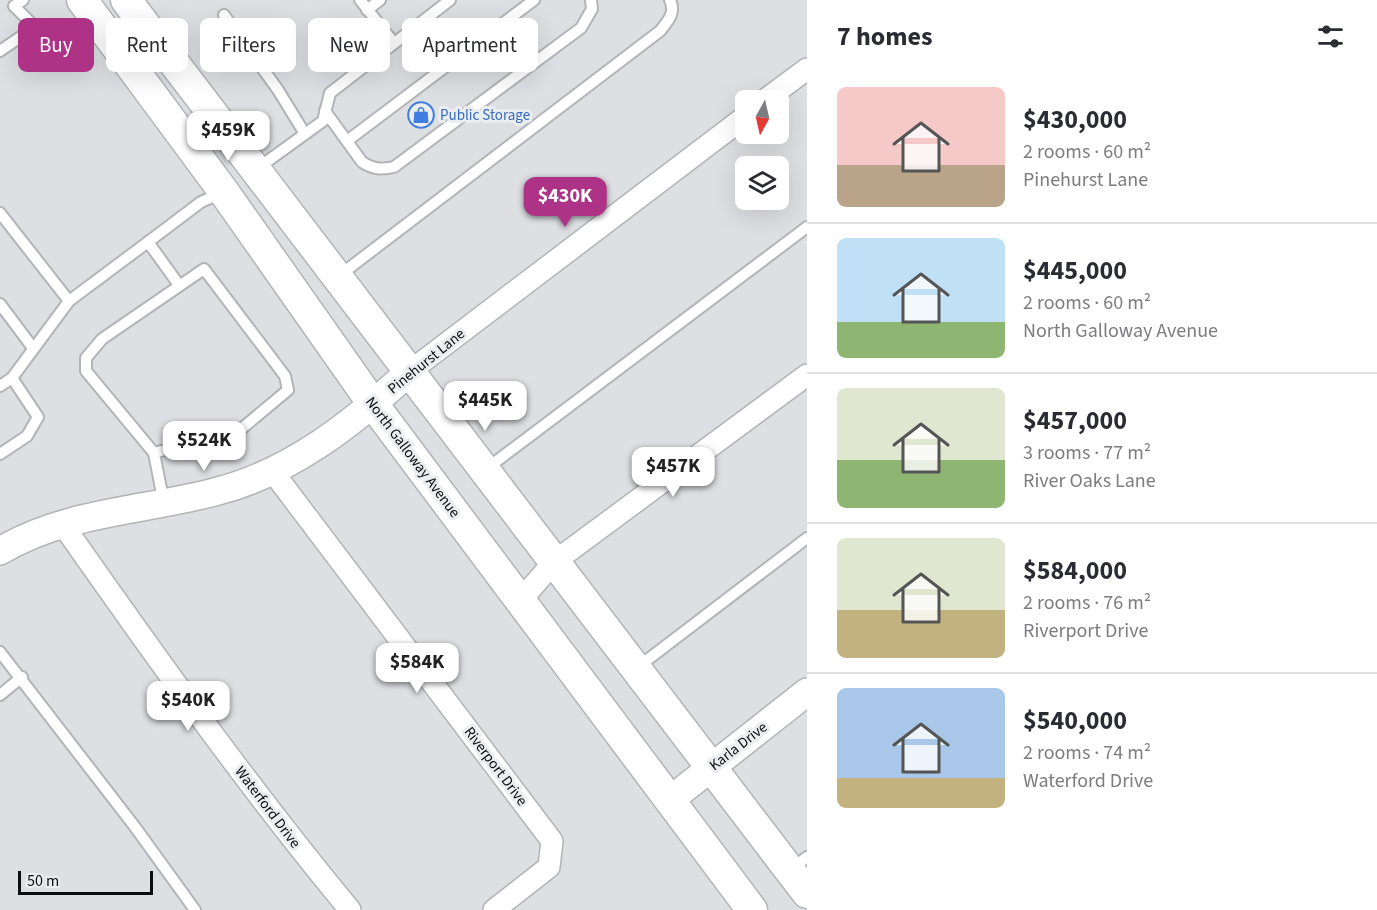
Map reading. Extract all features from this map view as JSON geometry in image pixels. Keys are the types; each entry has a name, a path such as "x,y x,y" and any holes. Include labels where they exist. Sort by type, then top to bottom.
{"main road":[{"name":"North Galloway Avenue","path":"82,0 224,192 373,404 752,910"},
{"path":"126,0 711,767 801,874"},
{"path":"224,192 256,171"}],"street":[{"path":"779,90 807,69"},
{"name":"Pinehurst Lane","path":"0,551 12,544 63,525 113,511 164,504 221,491 273,472 322,443 373,404 409,372 735,124"},
{"path":"520,601 554,562 807,375"},
{"name":"Riverport Drive","path":"273,472 552,841 549,867 494,910"},
{"name":"Waterford Drive","path":"63,525 148,646 299,849 350,910"},
{"name":"Karla Drive","path":"669,800 807,692"}],"lane":[{"path":"360,0 393,43"},
{"path":"367,10 380,0"},
{"path":"256,171 323,121 330,93 450,0"},
{"path":"347,141 534,0"},
{"path":"325,111 362,162 382,170 394,167 581,28 592,9 591,0"},
{"path":"337,277 660,31 671,18 673,6 670,0"},
{"path":"15,2 28,18"},
{"path":"224,15 278,90 305,134"},
{"path":"94,33 102,27"},
{"path":"0,51 18,39"},
{"path":"0,386 12,378 69,301 201,202 224,192"},
{"path":"0,213 69,301"},
{"path":"484,471 807,227"},
{"path":"148,242 179,285"},
{"path":"154,453 240,430 288,390 285,376 204,269 102,339 86,358 86,371 154,453 164,504"},
{"path":"0,304 33,348"},
{"path":"0,454 27,436 38,417 12,378"},
{"path":"636,669 807,538"},
{"path":"0,652 22,677 195,910"},
{"path":"0,695 22,677"}],"place":[{"name":"Public Storage","path":"421,115"}]}
